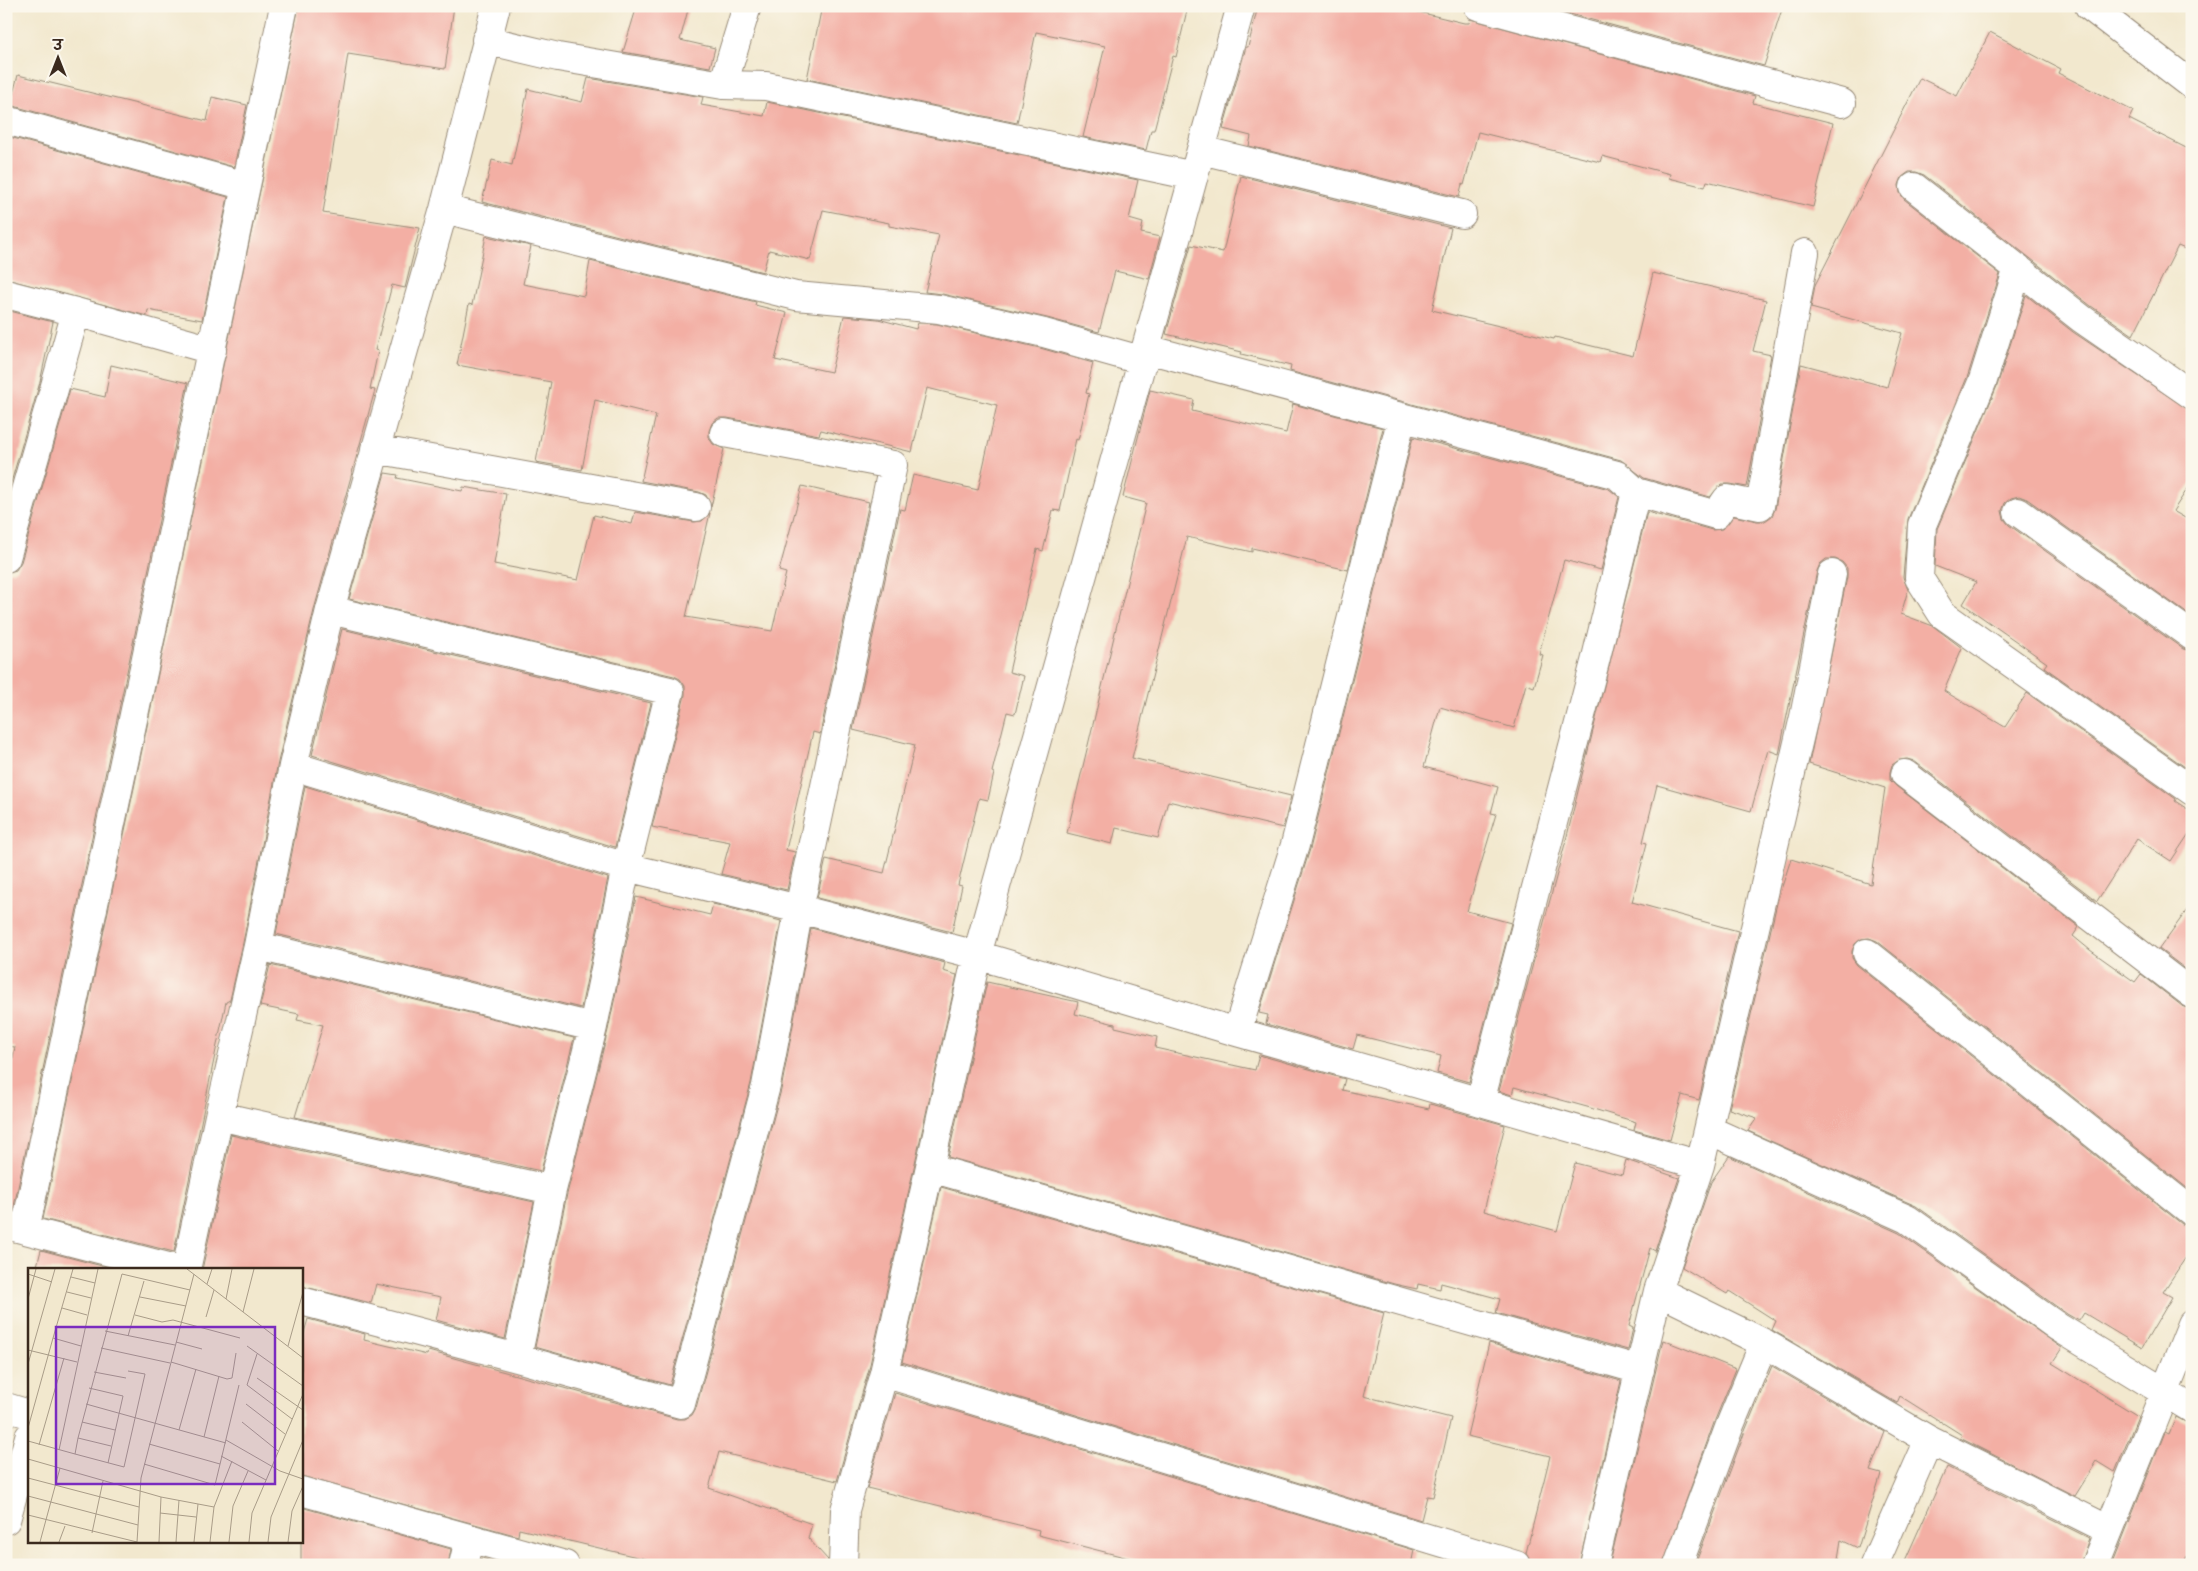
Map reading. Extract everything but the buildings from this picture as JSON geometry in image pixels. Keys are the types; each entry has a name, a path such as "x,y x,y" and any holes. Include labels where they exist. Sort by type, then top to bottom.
{"street":[{"path":"172,1268 16,1228 212,350 284,6"},
{"path":"186,1268 258,946 293,766 330,610 444,209 496,6"},
{"path":"722,85 747,6"},
{"path":"843,1565 845,1510 884,1373 977,955 1145,355 1240,6"},
{"path":"1478,6 1842,103"},
{"path":"2089,6 2192,85"},
{"path":"486,40 558,57 722,85 766,86 1194,176"},
{"path":"6,120 246,186"},
{"path":"1201,150 1462,214"},
{"path":"1914,187 2082,320 2192,395"},
{"path":"444,209 796,296 939,309 1145,355 1402,417 1617,475 1636,492 1716,515 1727,499 1760,506 1805,253"},
{"path":"2018,268 1983,380 1922,525 1919,578 1942,614 2192,792"},
{"path":"6,294 212,350"},
{"path":"6,558 76,312"},
{"path":"1237,1032 1295,845 1402,417"},
{"path":"302,1301 681,1404 766,1086 799,909 893,464 724,433"},
{"path":"375,449 696,507"},
{"path":"1480,1102 1595,662 1636,492"},
{"path":"2018,512 2192,636"},
{"path":"1594,1565 1658,1291 1700,1165 1804,717 1832,574"},
{"path":"330,610 670,691 626,867 592,1027 552,1190 517,1358"},
{"path":"293,766 626,867 977,955 1700,1165"},
{"path":"1905,774 2192,994"},
{"path":"258,946 592,1027"},
{"path":"1867,953 2192,1212"},
{"path":"219,1116 552,1190"},
{"path":"1708,1130 1907,1219 2058,1327 2192,1409"},
{"path":"931,1168 1640,1370"},
{"path":"1658,1291 1764,1343 1929,1440 2109,1530"},
{"path":"2094,1565 2192,1324"},
{"path":"1678,1565 1730,1425 1764,1343"},
{"path":"884,1373 1516,1565"},
{"path":"6,1407 28,1414"},
{"path":"1874,1565 1929,1440"},
{"path":"6,1520 28,1441"},
{"path":"302,1491 466,1552 565,1565"}]}
